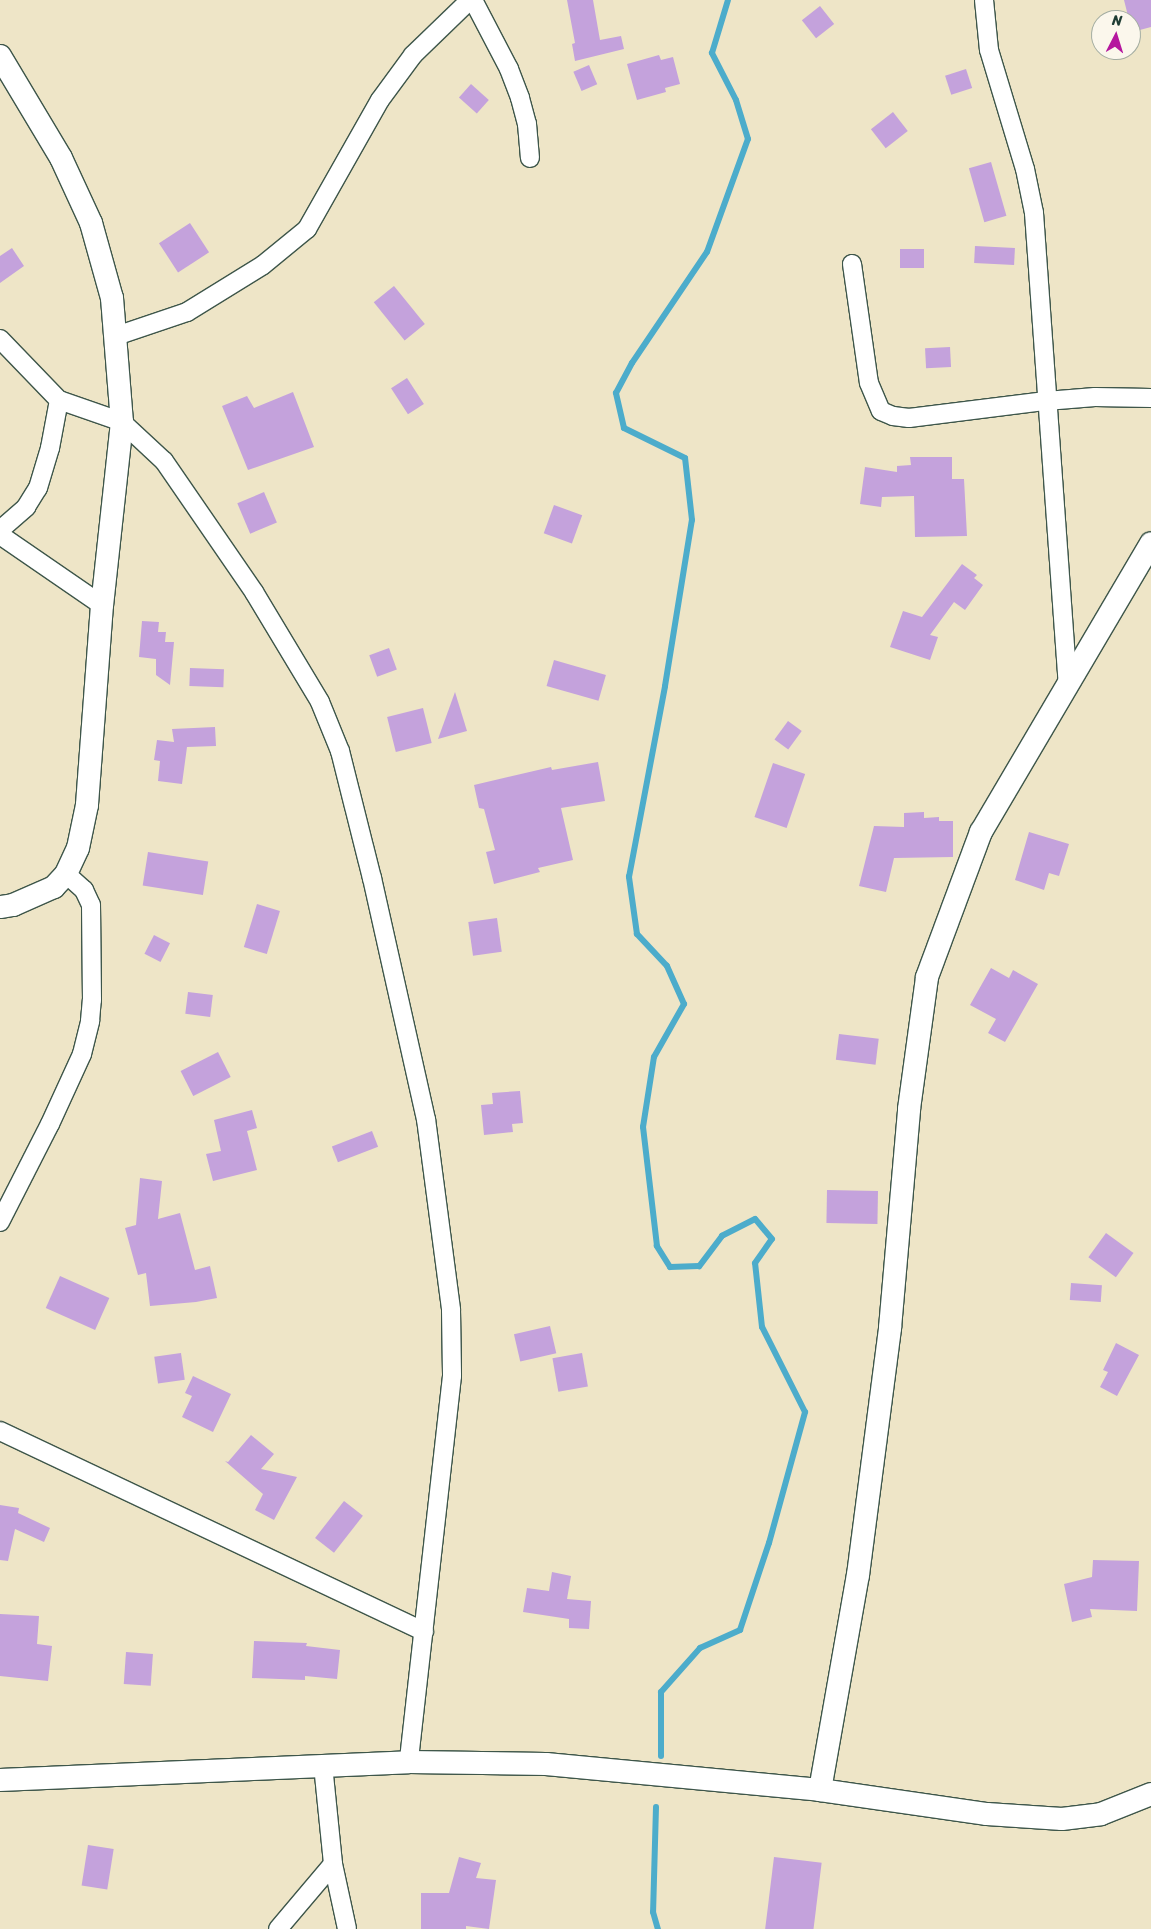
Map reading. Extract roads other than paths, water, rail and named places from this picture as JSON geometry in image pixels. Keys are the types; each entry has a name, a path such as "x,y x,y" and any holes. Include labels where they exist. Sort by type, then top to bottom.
{"street":[{"path":"116,336 187,312 263,265 307,228 380,100 413,55 472,0 509,69 520,98 527,124 530,158"},
{"path":"984,0 989,50 1025,169 1034,213 1046,401 1068,685"},
{"path":"0,56 28,99 78,190 91,223 112,298 122,422 102,605 87,805 78,848 66,874 54,887 40,894 0,907"},
{"path":"852,264 869,384 881,411 893,416 909,418 1046,401 1095,397 1151,398"},
{"path":"0,339 59,400 122,422 164,461 254,592 320,702 340,751 354,804 426,1119 442,1225 451,1310 452,1376 408,1762"},
{"path":"0,530 26,507 38,488 50,448 59,400"},
{"path":"0,535 102,605"},
{"path":"820,1790 858,1575 890,1328 909,1109 927,977 981,832 1022,758 1068,685 1151,542"},
{"path":"0,1222 54,1116 82,1054 90,1021 92,991 90,905 84,890 66,874"},
{"path":"0,1431 424,1631"},
{"path":"0,1780 408,1762 546,1764 820,1790 987,1814 1062,1819 1101,1814 1151,1794"},
{"path":"323,1765 333,1864 347,1929"},
{"path":"278,1929 333,1864"}],"waterway":[{"path":"661,1756 661,1692 700,1648 740,1630 769,1543 805,1412 762,1327 755,1263 772,1239 755,1219 722,1236 699,1266 670,1267 657,1246 643,1127 654,1057 684,1004 667,966 637,934 629,877 665,686 692,520 685,458 624,428 616,393 632,363 707,252 748,139 736,100 712,53 728,0"},
{"path":"656,1807 653,1912 658,1929"}]}
